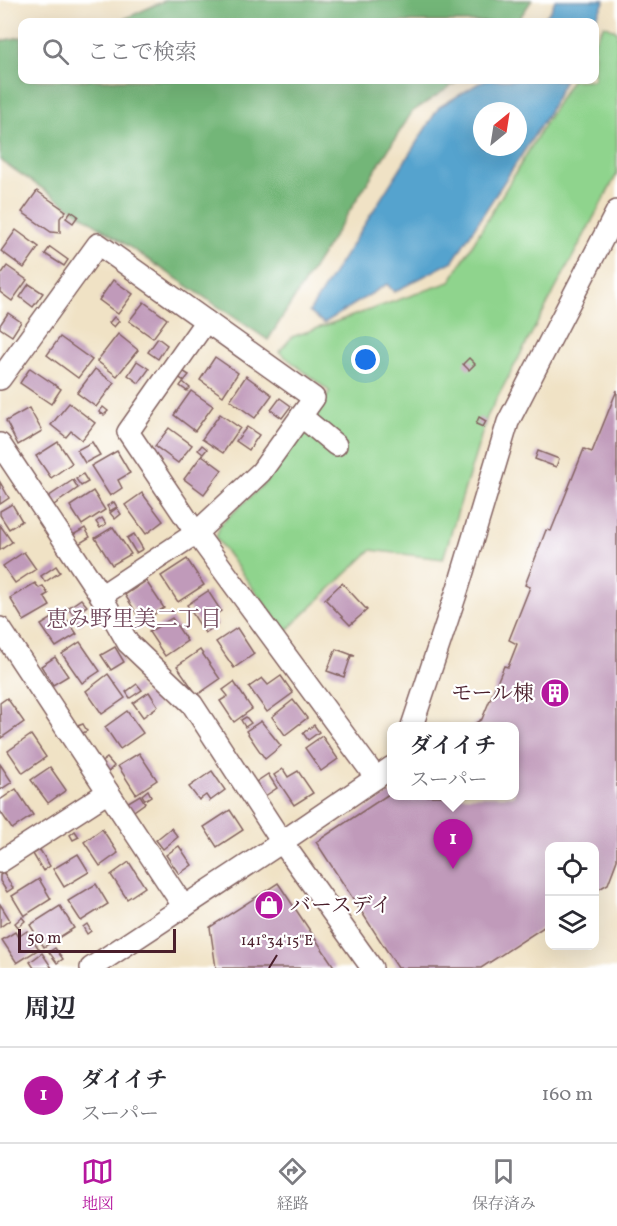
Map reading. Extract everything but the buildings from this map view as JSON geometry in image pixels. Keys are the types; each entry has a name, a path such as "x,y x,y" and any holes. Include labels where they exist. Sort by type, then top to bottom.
{"street":[{"path":"413,722 458,588 508,422 617,211"},
{"path":"0,379 98,244 314,398 261,472 196,533 101,596"},
{"path":"91,968 384,772 196,533 128,432 206,321"},
{"path":"301,416 336,445"},
{"path":"0,444 101,596 128,643 192,704 282,842 372,968"},
{"path":"0,628 184,907"},
{"path":"0,862 108,792"}],"green space":[{"path":"166,0 532,0 520,18 126,18"},
{"path":"604,25 617,31 617,174 487,417 443,559 371,550 285,632 216,538 220,525 265,483 330,392 279,352 292,337 450,282 569,84 599,84 599,33"},
{"path":"18,38 18,84 454,84 412,112 268,340 0,160 0,41"}],"water":[{"path":"555,0 605,0 596,18 544,18"},
{"path":"477,84 563,84 527,146 527,102 473,102 473,156 521,156 453,261 394,292 387,284 324,323 309,312 439,107"}],"place":[{"name":"モール棟","path":"555,693"},
{"name":"ダイイチ","path":"453,869"},
{"name":"バースデイ","path":"269,905"}],"district":[{"name":"恵み野里美二丁目","path":"134,618"}]}
